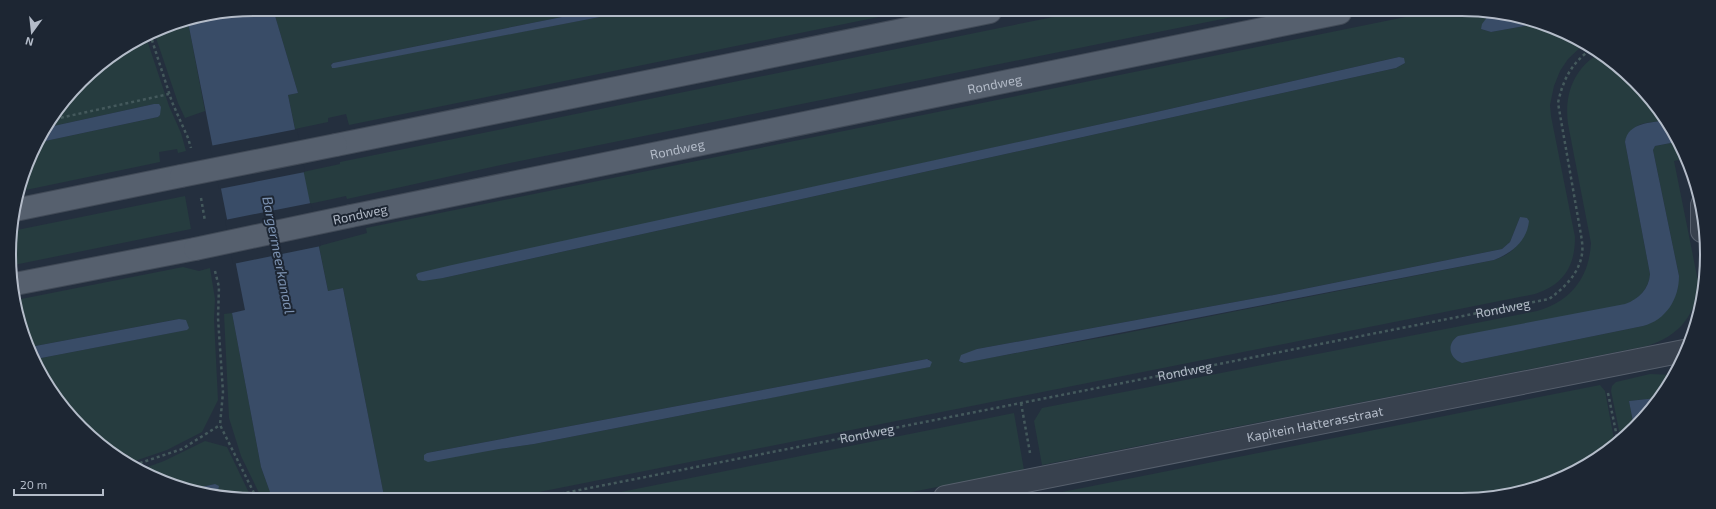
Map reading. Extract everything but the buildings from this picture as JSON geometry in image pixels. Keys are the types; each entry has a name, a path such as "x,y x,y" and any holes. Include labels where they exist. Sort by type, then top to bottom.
{"main road":[{"path":"21,209 970,16"},
{"name":"Rondweg","path":"18,283 1325,16"}],"street":[{"name":"Kapitein Hatterasstraat","path":"964,493 1679,352"}],"path":[{"path":"59,118 169,94 152,40"},
{"name":"Rondweg","path":"564,493 1548,299 1563,289 1576,272 1582,254 1581,235 1558,103 1561,88 1569,71 1577,61 1588,52"},
{"path":"1603,367 1617,436"},
{"path":"1021,403 1036,479"},
{"path":"139,463 182,449 220,424 254,493"}],"green space":[{"path":"275,16 567,16 333,63 331,64 332,68 605,16 883,16 349,125 346,114 328,118 328,122 295,129 288,95 298,93"},
{"path":"1058,16 1237,16 510,163 347,199 346,196 309,204 303,172 340,164 340,162"},
{"path":"1410,16 1487,18 1481,29 1491,32 1527,25 1553,34 1580,48 1568,59 1560,71 1554,86 1550,105 1575,237 1573,257 1566,273 1553,286 1545,290 1535,294 534,493 383,493 343,288 328,291 319,246 367,233 366,228","holes":["1399,57 1405,63 1396,68 443,278 417,274 1152,113","1520,217 1523,237 1511,252 1494,260 1121,334 961,363 977,349 1279,294 1502,249 1510,242","929,359 929,367 534,444 499,449 427,453"]},
{"path":"189,25 205,111 185,118 178,103 156,38"},
{"path":"148,42 169,106 181,133 186,151 178,153 177,149 159,152 160,162 25,190 34,163 45,141 158,117 160,115 154,104 54,126 75,97 97,75 122,56"},
{"path":"1595,57 1619,75 1641,97 1659,121 1636,126 1628,135 1625,142 1650,274 1648,284 1639,297 1625,305 1455,338 1451,346 1451,352 1455,358 1462,363 1643,326 1656,320 1677,291 1679,276 1653,150 1655,146 1672,143 1680,159 1674,161 1698,281 1696,298 1690,314 1677,330 1658,342 1647,346 1042,465 1034,421 1042,408 1537,311 1560,301 1576,286 1582,277 1590,256 1591,243 1567,113 1570,92 1577,74"},
{"path":"185,196 191,229 17,264 18,230"},
{"path":"183,267 199,271 210,268 215,299 214,319 218,400 202,432 167,450 135,461 109,444 75,412 56,387 40,358 186,330 179,319 34,346 24,316 21,299"},
{"path":"232,313 261,467 270,493 259,493 241,456 229,418 224,314"},
{"path":"1650,374 1668,375 1652,399 1629,401 1633,420 1620,433 1611,391 1612,386 1616,382"},
{"path":"1600,385 1605,391 1614,438 1581,461 1553,475 1523,485 1493,491 1462,493 1057,493"},
{"path":"1014,413 1024,470 906,493 616,493"},
{"path":"205,441 227,447 249,493 217,490 215,484 202,487 193,485 163,475 147,467 164,461"}],"water":[{"name":"Bargermeerkanaal","path":"275,16 298,93 288,95 328,291 343,288 383,493 270,493 261,467 232,313 245,310 189,25 223,18"},
{"path":"567,16 605,16 335,68 332,68 331,65 333,63"},
{"path":"1487,18 1527,25 1491,32 1481,29 1482,24"},
{"path":"1399,57 1404,58 1405,63 1396,68 443,278 423,281 418,280 416,275 418,273 452,265 1152,113"},
{"path":"154,104 159,104 161,107 160,115 158,117 45,141 54,126"},
{"path":"1659,121 1672,143 1655,146 1653,150 1679,276 1677,293 1670,307 1658,319 1643,326 1462,363 1454,358 1451,347 1454,339 1458,336 1625,304 1635,299 1642,293 1648,284 1650,274 1625,142 1627,135 1635,127"},
{"path":"1520,217 1527,218 1529,221 1528,228 1522,240 1507,254 1494,260 964,363 959,361 961,355 977,349 1279,294 1502,249 1510,242"},
{"path":"179,319 186,320 189,328 187,330 40,358 34,346"},
{"path":"927,359 932,362 930,367 534,444 428,462 424,460 424,455 427,453"},
{"path":"1652,399 1633,420 1629,401"},
{"path":"215,484 219,486 218,490 202,487"}],"pier":[{"path":"297,129 305,172 219,189 210,146"},
{"path":"311,203 321,246 233,264 225,220"}]}
